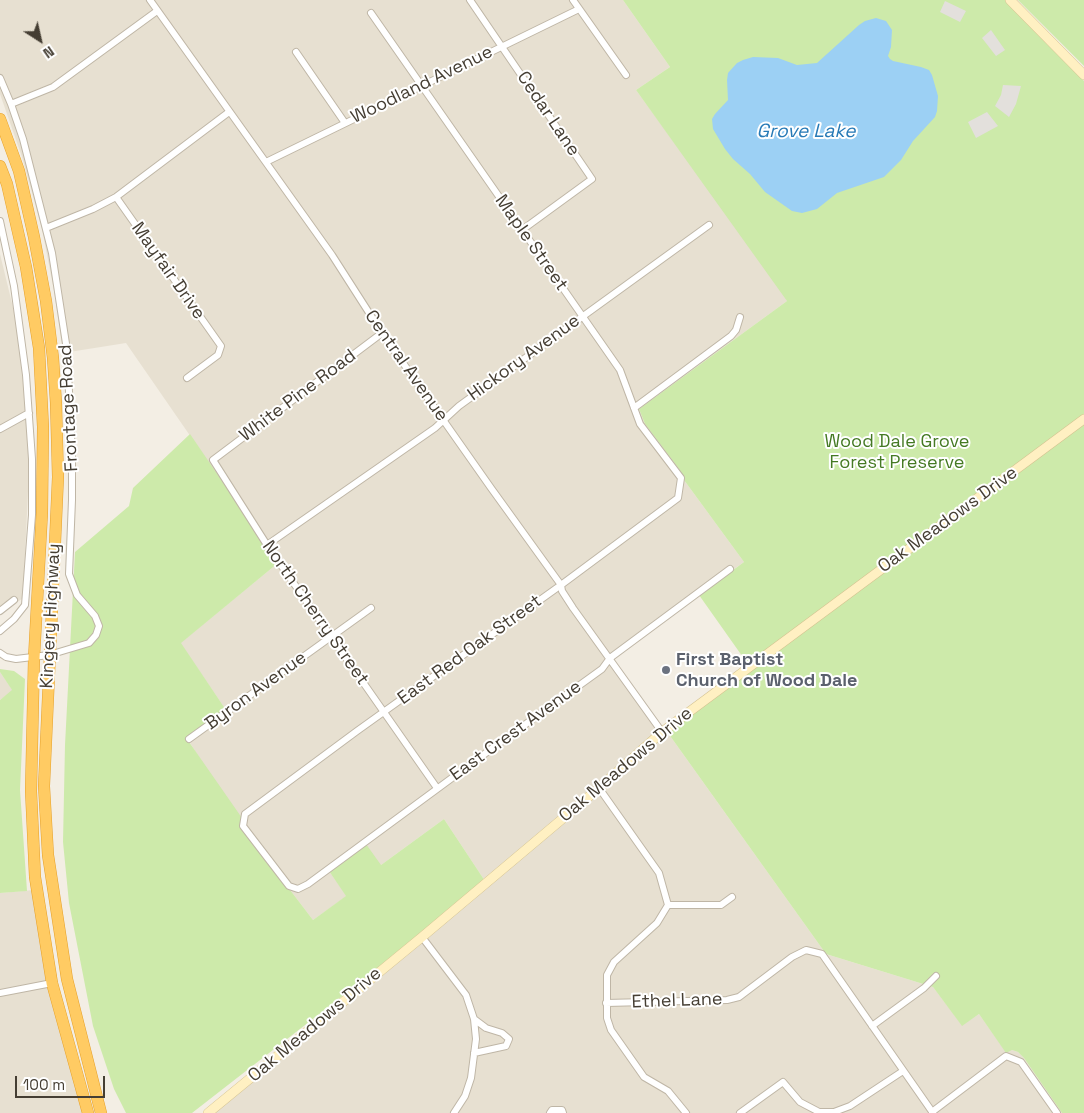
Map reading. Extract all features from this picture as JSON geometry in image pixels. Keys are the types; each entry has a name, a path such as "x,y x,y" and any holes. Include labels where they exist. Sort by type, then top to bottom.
{"highway":[{"name":"Kingery Highway","path":"0,119 19,171 34,238 46,301 53,358 58,477 44,786 48,855 66,979 101,1113"},
{"name":"Kingery Highway","path":"0,166 26,267 39,348 43,427 42,513 34,658 31,791 35,876 52,984 88,1113"}],"street":[{"name":"Central Avenue","path":"150,0 332,255 382,333 561,585 562,591 573,608 662,732"},
{"name":"Cedar Lane","path":"470,0 592,179 522,230"},
{"path":"573,0 626,75"},
{"path":"1010,0 1084,75"},
{"name":"Woodland Avenue","path":"266,162 579,9"},
{"path":"11,104 53,87 157,10"},
{"name":"Maple Street","path":"371,13 620,370 640,424 681,478"},
{"path":"296,52 345,123"},
{"name":"Frontage Road","path":"0,78 23,139 46,228 52,253 67,350 72,455 69,574 77,595 94,616 99,626 96,635 89,643 50,655 16,659 6,657 0,653"},
{"path":"46,228 93,209 116,196 229,112"},
{"name":"Mayfair Drive","path":"116,196 221,346 218,355 187,378"},
{"path":"0,221 15,288 26,375 32,459 32,515 26,604 14,619 0,631"},
{"name":"Hickory Avenue","path":"267,545 434,428 443,419 582,316 709,225"},
{"path":"634,408 731,336 736,330 740,317"},
{"name":"White Pine Road","path":"213,460 382,333"},
{"path":"0,429 29,413"},
{"name":"Oak Meadows Drive","path":"208,1113 422,937 599,788 662,732 1084,419"},
{"name":"North Cherry Street","path":"213,460 267,545 437,788"},
{"name":"East Red Oak Street","path":"298,888 289,886 243,826 245,814 678,498 681,478"},
{"name":"East Crest Avenue","path":"298,888 308,884 370,840 437,788 602,669 610,658 730,569"},
{"path":"0,611 14,600"},
{"name":"Byron Avenue","path":"189,739 371,608"},
{"path":"599,788 659,873 668,905 657,923 614,962 607,975 606,1018 644,1077 668,1092 686,1113"},
{"path":"668,905 722,905 732,897"},
{"path":"422,937 466,995 474,1019 476,1039 471,1078 466,1096 457,1112"},
{"name":"Ethel Lane","path":"606,1003 727,1000 738,997 792,957 806,950 822,954 872,1026"},
{"path":"936,976 924,988 872,1026 933,1112 1006,1056 1021,1062 1056,1113"},
{"path":"0,993 52,984"},
{"path":"474,1019 486,1028 502,1033 509,1039 506,1046 474,1054"},
{"path":"740,1113 783,1082 800,1102 819,1113 834,1112 850,1106 903,1071"},
{"path":"550,1113 552,1110 562,1110 564,1113"}],"shaded area":[{"path":"0,0 623,0 670,67 636,90 786,295 787,301 639,409 645,424 744,562 608,658 660,732 485,881 444,819 381,865 329,871 347,896 313,920 242,827 187,738 226,710 180,643 278,563 126,343 63,353 42,229 22,157 0,94"},
{"path":"945,1 966,11 960,22 940,12"},
{"path":"991,30 1005,50 996,56 982,38"},
{"path":"1003,85 1021,86 1016,104 1009,117 995,106 1001,95"},
{"path":"987,112 998,126 976,138 968,122"},
{"path":"0,254 18,328 26,410 29,470 23,598 0,615"},
{"path":"0,672 13,691 0,700"},
{"path":"668,733 826,954 821,958 929,1113 213,1113 420,943"},
{"path":"34,890 87,1113 0,1113 0,893"},
{"path":"826,954 933,987 962,1025 979,1014 1006,1052 1012,1050 1018,1052 1024,1058 1062,1113 937,1113"}],"green space":[{"name":"Wood Dale Grove Forest Preserve","path":"623,0 1006,0 1084,81 1084,1113 1062,1113 1024,1058 1018,1052 1012,1050 1006,1053 979,1014 962,1026 933,987 826,954 668,733 752,670 699,595 744,562 645,424 639,409 787,301 636,90 670,67"},
{"path":"1018,0 1084,0 1084,66"},
{"path":"190,434 278,563 181,643 226,710 187,739 242,818 242,827 313,920 346,896 329,871 366,844 381,865 444,819 485,881 377,969 192,1113 126,1113 114,1089 93,1026 69,903 63,842 65,745 75,552 129,506 133,488"},
{"path":"0,669 14,671 25,679 20,790 27,891 0,893 0,700 12,690"}],"water":[{"name":"Grove Lake","path":"876,18 886,21 892,30 891,47 888,56 890,59 929,70 932,75 938,96 935,117 913,141 901,160 884,177 837,193 817,209 802,213 792,211 765,192 750,174 733,159 713,129 712,119 728,100 728,73 737,63 753,57 778,58 797,65 817,63 859,25"}],"place":[{"name":"First Baptist Church of Wood Dale","path":"666,670"}]}
